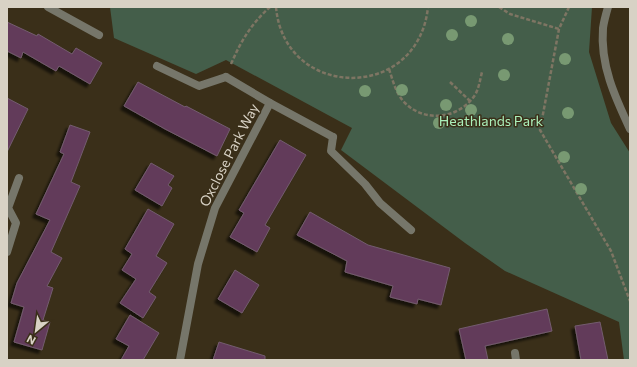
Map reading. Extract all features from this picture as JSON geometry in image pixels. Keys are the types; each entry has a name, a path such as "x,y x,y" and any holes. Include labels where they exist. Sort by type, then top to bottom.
{"street":[{"path":"48,7 99,35"},
{"path":"608,7 603,28 604,59 612,91 630,129"},
{"path":"157,66 199,86 226,77 270,103"},
{"name":"Oxclose Park Way","path":"180,360 198,264 215,208 270,103 333,137 331,151 365,184 380,203 411,230"},
{"path":"7,252 16,223 8,208 19,178"}],"path":[{"path":"226,77 243,39 257,19 270,7"},
{"path":"276,7 281,31 288,44 298,56 323,72 337,77 352,78 367,77 389,70 406,56 416,45 423,32 428,7"},
{"path":"499,7 510,14 559,29"},
{"path":"569,7 559,29 540,130 611,251 630,301"},
{"path":"389,70 397,93 404,102 413,110 436,116 447,115 458,110 470,101 480,84 482,72"},
{"path":"450,82 470,101"}],"green space":[{"name":"Heathlands Park","path":"110,7 592,7 589,52 611,123 630,153 630,360 624,360 619,322 505,271 465,243 341,150 352,128 226,60 196,74 114,38"}],"building":[{"path":"7,22 37,36 38,34 72,54 76,48 102,63 90,84 59,66 56,71 23,52 21,58 7,51"},
{"path":"138,82 230,129 217,156 124,106"},
{"path":"7,98 28,109 7,152"},
{"path":"70,125 90,132 71,182 80,186 51,252 62,258 47,286 53,288 43,320 50,322 42,350 14,342 24,307 11,303 17,283 50,220 36,214 64,154 60,152"},
{"path":"280,140 306,155 265,225 270,228 257,252 230,237 244,213 239,210"},
{"path":"151,163 174,176 168,185 172,188 162,206 135,190"},
{"path":"148,209 174,224 156,256 167,263 149,292 156,297 143,318 120,303 136,279 122,270 132,254 125,249"},
{"path":"310,212 368,245 450,268 441,305 418,299 417,304 390,297 393,286 345,272 347,261 297,235"},
{"path":"235,270 259,285 242,313 218,299"},
{"path":"547,309 552,331 485,346 488,360 466,360 459,329"},
{"path":"130,315 159,333 143,360 121,360 129,346 116,339"},
{"path":"600,322 608,360 581,360 575,326"},
{"path":"219,342 265,356 265,360 213,360"}]}
